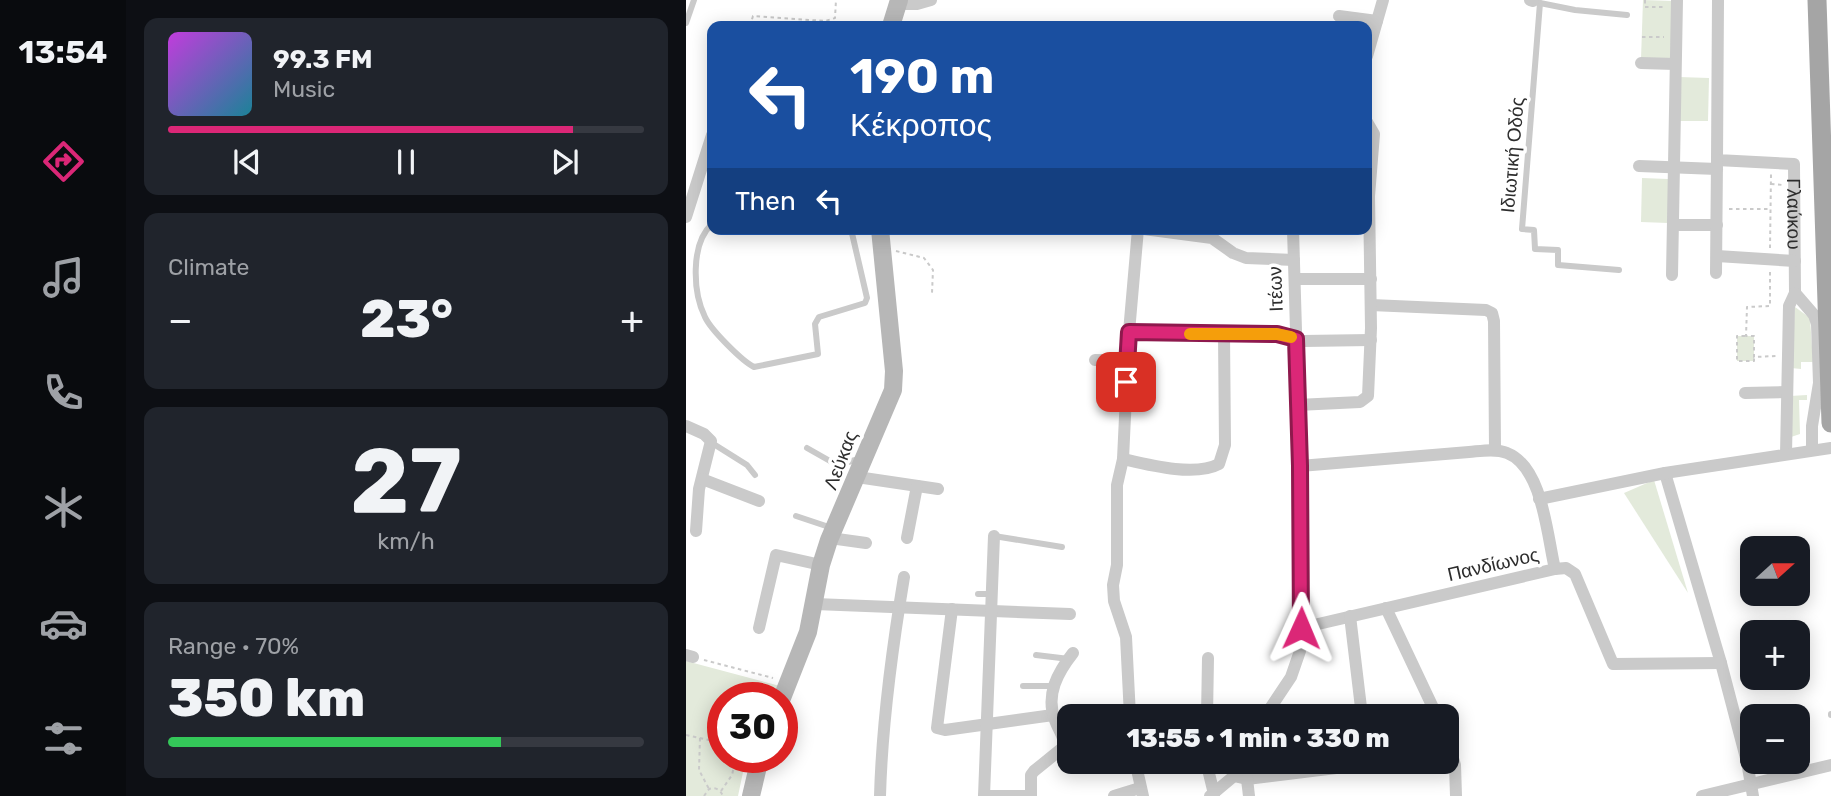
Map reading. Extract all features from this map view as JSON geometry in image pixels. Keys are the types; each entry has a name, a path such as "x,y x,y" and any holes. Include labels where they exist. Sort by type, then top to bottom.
{"main road":[{"name":"Γλαύκου","path":"1817,0 1831,423"}],"street":[{"path":"892,21 898,2 917,4 932,0"},
{"path":"1372,34 1383,0"},
{"path":"1716,273 1718,0"},
{"path":"1672,275 1677,4"},
{"path":"1339,16 1377,21"},
{"path":"1641,63 1675,64"},
{"path":"1372,131 1372,160"},
{"path":"686,217 707,151"},
{"name":"Γλαύκου","path":"1639,166 1674,168 1771,162 1794,164 1795,293 1789,306 1786,454"},
{"path":"1673,225 1717,225"},
{"name":"Λεύκας","path":"788,682 808,632 821,565 832,533 890,398 894,380 880,235"},
{"path":"1129,704 1126,637 1114,601 1113,585 1117,565 1117,485 1123,459 1127,361 1137,235"},
{"path":"1195,235 1212,237 1233,253 1246,258 1294,260"},
{"name":"Ιτέων","path":"1273,704 1297,665 1301,628 1300,466 1293,235"},
{"path":"1297,405 1360,402 1368,396 1371,340 1370,235"},
{"path":"1717,256 1795,261"},
{"path":"1295,279 1371,279"},
{"path":"1795,293 1817,321 1819,383 1812,426 1812,450"},
{"path":"1300,466 1495,450 1492,313 1486,310 1371,305"},
{"path":"1129,332 1277,334 1303,341 1371,340"},
{"path":"1123,459 1161,468 1211,468 1219,464 1225,445 1224,335"},
{"path":"1095,360 1127,361"},
{"path":"1745,393 1787,392"},
{"path":"686,426 704,434 710,442 702,479 696,531"},
{"path":"1539,499 1665,473 1831,448"},
{"name":"Πανδίωνος","path":"1301,628 1555,569 1531,476 1522,463 1509,453 1495,450"},
{"path":"1665,473 1721,663 1752,790"},
{"path":"857,477 938,489"},
{"path":"702,479 758,501"},
{"path":"907,538 917,486"},
{"path":"832,533 866,543"},
{"path":"994,536 984,796 1031,795 1031,775 1065,746 1053,715 1052,701 1054,686 1071,656"},
{"path":"759,628 776,555 821,565"},
{"path":"1555,569 1566,568 1575,574 1613,664 1721,663"},
{"path":"880,796 883,736 904,577"},
{"path":"815,604 835,600 899,607 1070,614"},
{"path":"1386,608 1431,704"},
{"path":"952,609 936,726 945,730 1053,715"},
{"path":"1350,616 1361,704"},
{"path":"1207,704 1208,658"},
{"path":"1702,796 1752,790 1831,765"},
{"path":"751,796 756,773"},
{"path":"1114,796 1142,792 1138,774"},
{"path":"1208,774 1212,795 1240,778 1274,774"},
{"path":"1240,774 1249,796"},
{"path":"1453,774 1456,796"}],"lane":[{"path":"686,23 694,0"},
{"path":"1534,1 1575,10 1626,15"},
{"name":"Ιδιωτική Οδός","path":"1534,1 1522,229 1534,230 1535,249 1558,250 1558,265 1619,270"},
{"path":"707,231 698,253 697,280 702,309 707,321 754,367 818,354 815,324 819,317 865,303 867,298 852,235"},
{"path":"710,442 747,465 755,475"},
{"path":"807,448 837,465 863,458"},
{"path":"796,516 832,533"},
{"path":"994,536 1062,547"},
{"path":"978,594 992,594"},
{"path":"1036,655 1071,656"},
{"path":"1023,686 1054,686"}],"path":[{"path":"752,21 753,16 825,21 835,18 836,0"},
{"path":"1645,0 1645,7 1677,4"},
{"path":"1642,37 1676,38"},
{"path":"1746,336 1747,307 1770,306 1771,162"},
{"path":"1717,209 1770,209"},
{"path":"881,250 902,251 924,258 933,270 932,293"},
{"path":"1737,336 1746,336 1754,336 1754,361 1737,361 1737,336"},
{"path":"1754,357 1788,356"},
{"path":"1097,401 1125,401"},
{"path":"689,656 762,682"},
{"path":"686,735 707,740"},
{"path":"699,738 699,770 709,789"},
{"path":"720,791 732,773"},
{"path":"704,796 709,789 715,788 723,796"}],"green space":[{"path":"1643,0 1674,1 1672,60 1641,59"},
{"path":"1679,77 1709,78 1708,121 1678,121"},
{"path":"1642,178 1668,179 1668,223 1641,222"},
{"path":"1795,307 1810,318 1813,362 1801,362 1801,369 1791,368"},
{"path":"1737,336 1754,336 1754,361 1737,361"},
{"path":"1105,364 1124,365 1123,379 1101,378 1101,368"},
{"path":"1807,395 1807,400 1799,400 1800,434 1791,437 1790,396"},
{"path":"1654,480 1688,593 1624,493"},
{"path":"686,661 765,682 707,682 707,773 743,773 738,796 686,796"}],"slow traffic":[{"path":"1190,334 1277,334 1291,337"}],"route":[{"path":"1126,382 1129,332 1277,334 1296,339 1301,628"}]}
